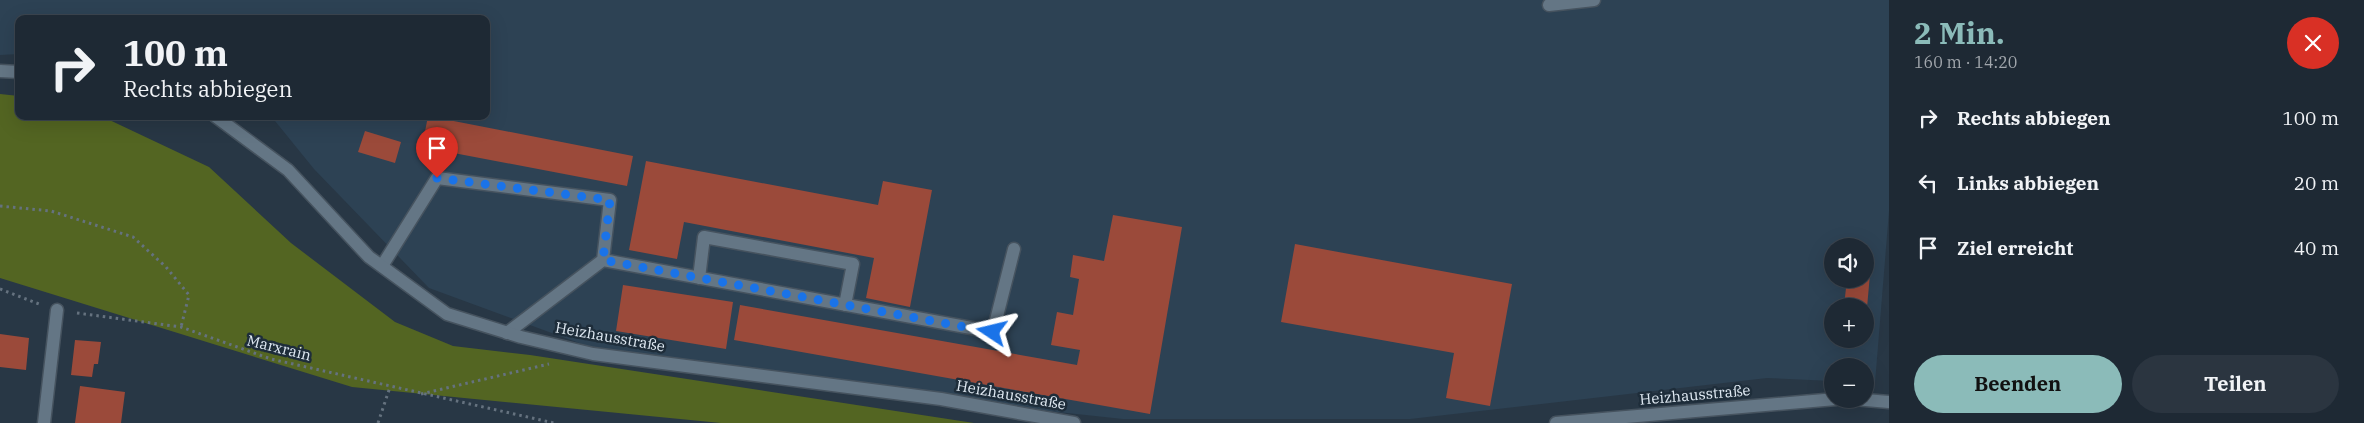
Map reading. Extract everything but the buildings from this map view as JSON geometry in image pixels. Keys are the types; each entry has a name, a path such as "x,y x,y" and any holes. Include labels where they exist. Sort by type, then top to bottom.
{"street":[{"path":"1549,6 1594,0"},
{"path":"0,71 15,72"},
{"name":"Heizhausstraße","path":"220,120 288,170 369,257 447,314 507,333 593,354 941,399 1074,423"},
{"path":"382,266 437,178 610,200 603,260 507,333"},
{"path":"699,278 704,237 853,264 845,305"},
{"path":"603,260 992,332 1014,249"},
{"path":"44,423 57,310"},
{"name":"Heizhausstraße","path":"1556,423 1824,400"},
{"path":"1874,401 1889,402"}],"path":[{"path":"0,206 51,211 133,238 166,267 190,295 181,326"},
{"name":"Marxrain","path":"0,289 57,310 181,326 271,360 554,423"},
{"path":"420,394 555,363"},
{"path":"378,423 390,387"}],"shaded area":[{"path":"0,0 1889,0 1889,211 1875,383 1874,358 1824,358 1824,381 1767,378 1410,419 1123,419 824,387 590,347 429,288 314,169 274,120 490,120 490,15 15,15 15,54 0,55"}],"green space":[{"path":"0,94 15,96 15,120 109,120 209,167 291,243 395,322 453,346 530,355 974,423 721,423 352,387 0,278"}],"route":[{"path":"437,178 610,200 603,260 992,332"}]}
